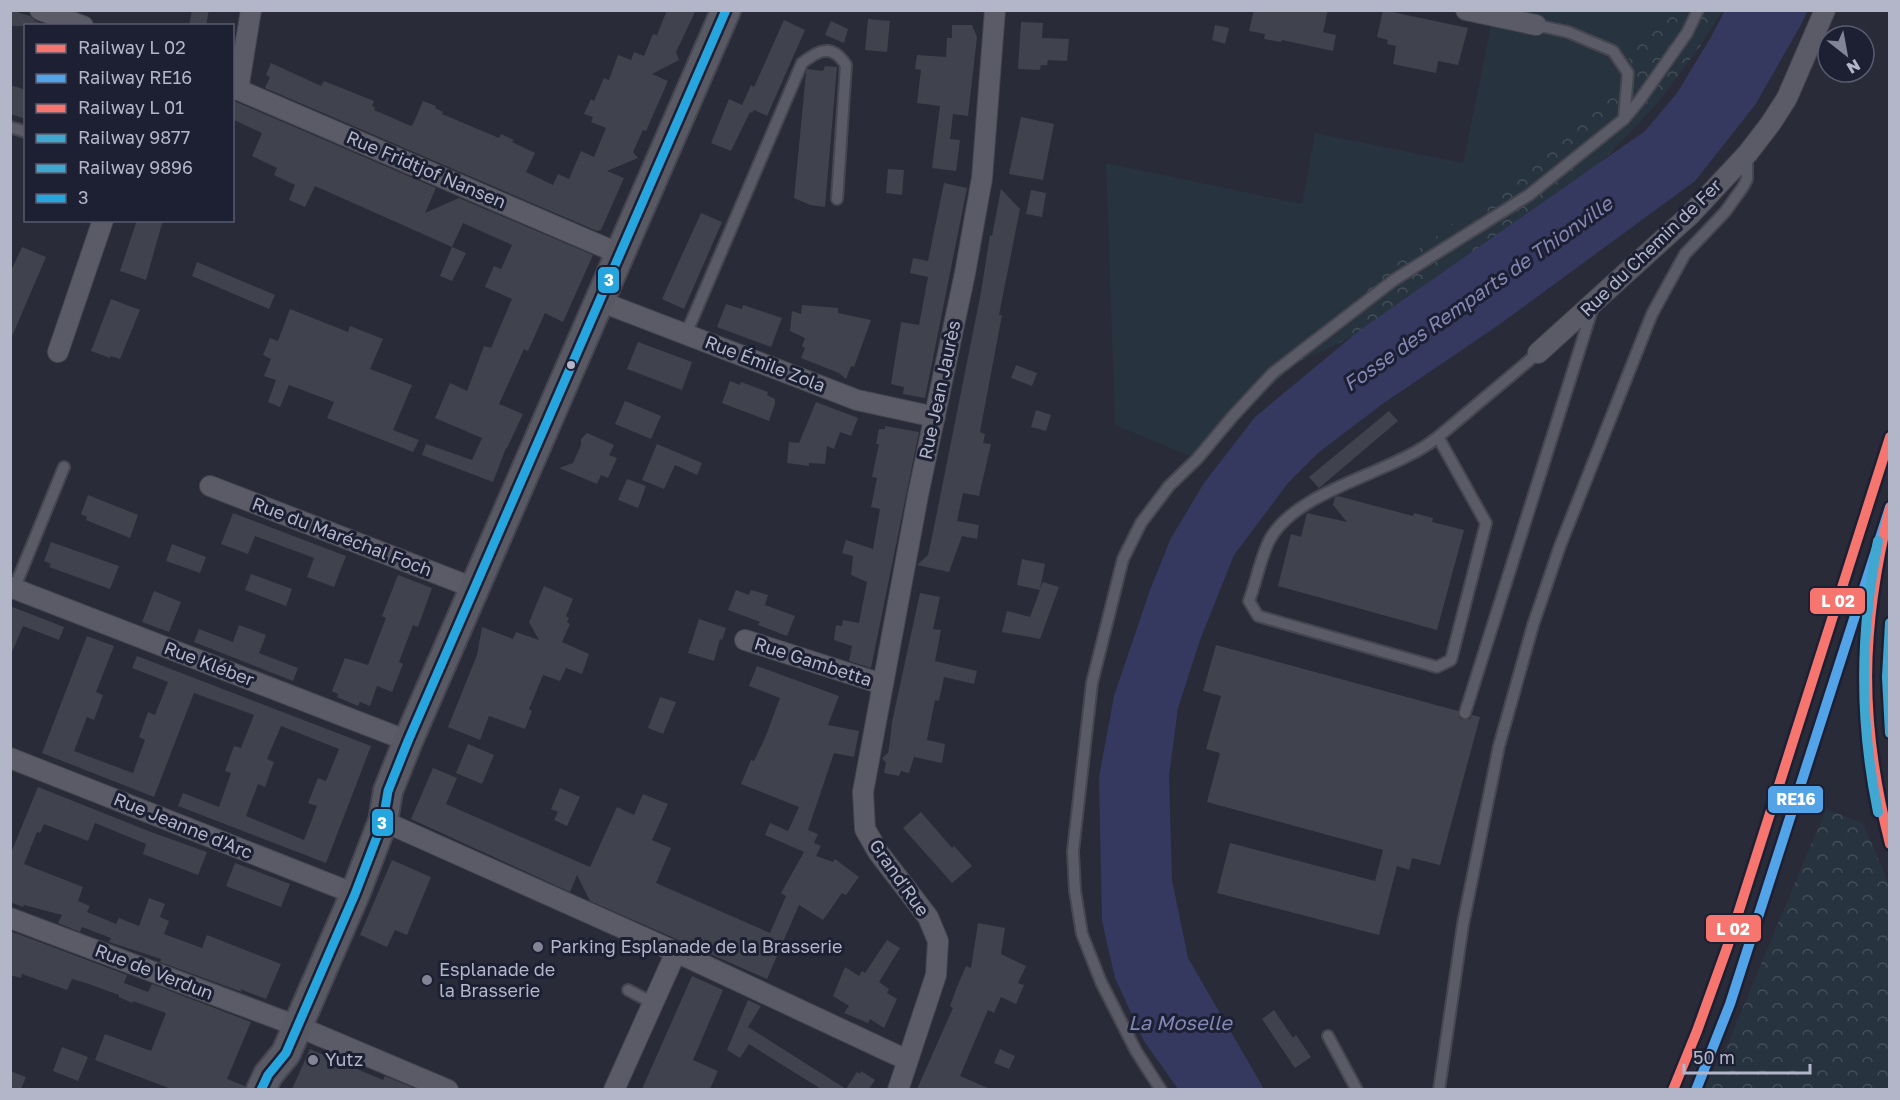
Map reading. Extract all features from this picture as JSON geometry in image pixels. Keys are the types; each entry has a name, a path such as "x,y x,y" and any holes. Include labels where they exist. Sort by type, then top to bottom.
{"main road":[{"path":"261,1089 268,1075 286,1053 383,821 388,791 408,741 726,10"}],"street":[{"path":"40,10 78,24"},
{"path":"235,88 251,10"},
{"name":"Rue Jean Jaurès","path":"866,768 982,178 995,10"},
{"path":"1466,10 1536,25"},
{"name":"Rue du Chemin de Fer","path":"1538,354 1691,214 1748,153 1772,123 1787,98 1825,10"},
{"name":"Rue Fridtjof Nansen","path":"235,88 620,254"},
{"path":"58,352 102,222"},
{"name":"Rue Émile Zola","path":"599,301 857,400 935,417"},
{"name":"Rue du Maréchal Foch","path":"210,486 474,588"},
{"name":"Rue Kléber","path":"12,588 408,741"},
{"name":"Rue Gambetta","path":"745,640 882,684"},
{"name":"Rue Jeanne d'Arc","path":"10,758 354,894"},
{"name":"Grand'Rue","path":"866,768 863,792 865,829 878,852 928,917 938,941 936,975 898,1089"},
{"path":"383,821 676,952 907,1060"},
{"name":"Rue de Verdun","path":"10,918 297,1026"},
{"path":"614,1089 676,952"},
{"path":"297,1026 448,1089"}],"lane":[{"path":"1161,1089 1136,1050 1101,982 1082,934 1073,851 1092,683 1123,559 1141,523 1169,486 1197,459 1273,373 1394,280 1528,195 1624,119 1687,33 1698,10"},
{"path":"1536,25 1568,32 1613,51 1628,73 1624,119"},
{"path":"686,334 802,63 815,53 829,51 839,55 846,65 837,199"},
{"path":"1439,1089 1463,924 1497,757 1533,625 1560,546 1652,314 1685,254 1725,212 1743,187 1747,179 1748,153"},
{"path":"1465,713 1594,302"},
{"path":"1438,437 1486,523 1451,660 1437,667 1258,616 1249,601 1270,539 1293,513 1338,488 1424,448 1538,354"},
{"path":"12,588 64,467"},
{"path":"628,990 653,1003"},
{"path":"1328,1036 1358,1089"}],"green space":[{"path":"1494,11 1657,11 1610,90 1480,202 1317,329 1295,364 1197,459 1115,425 1106,163 1302,204 1315,133 1463,163"},
{"path":"1657,11 1722,11 1701,45 1656,105 1594,170 1383,322 1295,364 1317,329 1356,289 1422,247 1480,202 1610,90"},
{"path":"1826,809 1863,823 1889,884 1889,1089 1703,1089 1728,1043"}],"water":[{"name":"La Moselle","path":"1725,10 1807,11 1755,105 1695,181 1500,324 1381,405 1318,453 1288,483 1234,555 1200,640 1178,708 1169,776 1172,880 1188,958 1264,1089 1178,1089 1144,1041 1115,978 1102,921 1099,777 1114,696 1150,590 1171,538 1204,483 1255,417 1360,330 1645,131 1677,93"}],"building":[{"path":"10,10 30,16 42,24 24,24 24,26 10,26"},
{"path":"192,10 209,10 206,24 189,24"},
{"path":"667,10 696,10 676,52 679,60 652,74 668,81 646,131 643,130 633,152 638,158 607,171 624,178 601,230 597,231 265,88 270,77 266,75 271,63 321,86 324,81 374,101 372,106 375,107 374,110 411,126 423,101 436,106 435,108 443,112 442,114 499,138 501,134 535,153 526,172 553,185 558,174 569,179 581,151 594,157 606,128 591,122 593,117 584,114 591,99 594,101 604,78 609,80 618,55 631,60 634,52 644,56 653,34 657,35"},
{"path":"1254,10 1328,10 1323,32 1336,35 1333,51 1282,40 1281,42 1264,39 1265,34 1249,31"},
{"path":"1383,10 1468,28 1458,65 1438,61 1436,73 1393,64 1396,46 1387,44 1388,40 1377,37"},
{"path":"868,19 890,21 887,52 865,50"},
{"path":"784,20 805,30 767,116 754,110 750,112 731,151 711,143 729,99 742,105 751,85 754,87"},
{"path":"831,21 848,29 844,43 825,35"},
{"path":"1021,22 1043,23 1042,38 1069,39 1067,61 1048,60 1047,65 1041,65 1040,70 1018,69"},
{"path":"952,25 972,25 977,37 968,116 953,114 950,139 960,140 956,171 932,168 940,106 917,103 921,70 915,69 917,55 946,57 947,38 952,38"},
{"path":"1215,25 1229,28 1225,44 1212,40"},
{"path":"825,66 837,67 825,207 810,205 794,198 806,73 807,69 823,71"},
{"path":"10,85 24,89 24,118 10,114"},
{"path":"234,101 436,188 425,213 459,198 593,255 563,322 545,313 528,351 524,349 499,404 523,414 506,448 493,482 422,455 426,444 472,460 482,438 435,418 450,383 467,391 484,346 491,348 512,299 485,287 494,266 501,269 512,245 463,223 452,247 315,186 305,207 289,200 295,185 274,175 277,168 252,156 262,133 234,120"},
{"path":"1021,117 1054,124 1043,180 1009,174"},
{"path":"888,169 904,170 902,195 886,193"},
{"path":"944,183 967,188 925,398 903,394 904,387 891,384 901,322 919,325 928,277 910,273 913,258 928,261"},
{"path":"1001,189 1020,209 999,315 1002,315 980,432 985,434 983,443 991,444 979,496 963,493 957,521 979,525 977,539 962,536 949,572 917,565 928,555"},
{"path":"1031,190 1046,193 1042,217 1026,214"},
{"path":"701,213 722,222 684,309 662,299"},
{"path":"136,222 162,222 146,280 120,271"},
{"path":"22,247 46,257 10,341 10,273"},
{"path":"452,247 466,253 452,281 440,276"},
{"path":"197,262 275,295 269,309 192,276"},
{"path":"111,299 140,310 120,359 91,351"},
{"path":"726,304 742,309 743,305 782,318 771,347 717,327"},
{"path":"802,305 838,308 838,313 871,320 854,367 851,366 846,379 839,373 801,358 805,348 802,346 805,338 790,331 792,311 801,314"},
{"path":"290,309 348,332 350,326 383,339 370,369 412,385 393,430 419,440 413,452 327,418 334,402 289,385 280,407 268,402 276,380 264,376 271,359 263,355 270,338 278,341"},
{"path":"638,342 692,362 682,390 627,369"},
{"path":"1016,365 1037,373 1032,386 1011,378"},
{"path":"730,381 740,385 741,382 768,392 767,395 775,399 769,421 722,403"},
{"path":"625,401 661,416 651,439 615,424"},
{"path":"816,402 858,418 851,436 840,432 834,449 827,446 825,464 809,463 809,466 787,463 789,442 799,443"},
{"path":"1036,410 1051,415 1046,431 1031,427"},
{"path":"1389,411 1398,421 1319,488 1309,477"},
{"path":"885,426 919,432 871,668 849,661 852,646 834,640 836,625 842,626 843,620 859,623 867,582 851,575 853,556 842,553 846,540 873,549 880,509 871,507 877,478 872,477 879,444 876,444 879,429 885,429"},
{"path":"587,433 614,445 609,455 617,458 608,478 601,475 597,484 559,468 573,463 581,445 581,439"},
{"path":"657,444 702,463 697,475 675,465 664,489 642,480"},
{"path":"627,479 646,486 638,508 618,500"},
{"path":"88,495 138,515 130,538 86,520 87,517 81,514"},
{"path":"1335,497 1413,516 1414,513 1433,518 1432,522 1464,530 1437,630 1278,586 1291,534 1301,537 1307,513 1347,522 1333,505"},
{"path":"233,513 346,556 334,587 307,577 314,558 255,536 248,554 221,544"},
{"path":"51,542 119,566 110,589 49,567 51,564 44,561"},
{"path":"172,544 206,557 200,573 166,561"},
{"path":"1022,559 1045,564 1040,589 1043,582 1059,587 1040,639 1002,632 1007,611 1030,617 1040,590 1017,585"},
{"path":"251,574 292,589 286,606 245,590"},
{"path":"398,575 432,588 418,627 413,625 399,662 403,664 392,692 377,686 370,706 360,702 358,706 337,697 338,694 332,691 345,658 368,665 386,618 382,616"},
{"path":"544,586 573,599 566,616 570,624 562,642 589,654 582,674 566,668 560,681 543,675 529,709 532,711 525,729 489,716 480,740 448,727 477,655 482,627 513,639 516,632 539,640 529,622"},
{"path":"736,590 749,595 751,590 768,595 765,605 795,616 787,636 758,625 760,622 728,610"},
{"path":"154,591 181,602 169,632 142,622"},
{"path":"920,593 940,597 933,629 941,630 935,661 977,671 974,684 944,677 939,701 935,700 927,740 945,744 942,763 914,757 909,773 901,771 899,776 884,773 886,763 882,758 888,753 892,722"},
{"path":"10,606 64,627 59,640 23,626 10,657"},
{"path":"699,619 726,628 722,640 720,639 714,661 688,653"},
{"path":"239,625 266,635 259,653 298,668 293,681 194,642 199,629 233,642"},
{"path":"87,636 114,646 96,692 103,695 94,720 87,717 74,751 133,773 145,740 139,737 148,712 155,715 168,682 132,668 137,656 371,746 326,863 178,806 183,793 219,807 231,773 225,771 234,746 241,748 254,715 194,693 154,797 42,753","holes":["281,726 339,749 326,781 318,778 308,803 317,806 304,840 246,816 258,784 265,787 274,762 267,759"]},
{"path":"1216,645 1458,711 1459,718 1463,720 1470,719 1472,715 1480,717 1440,865 1412,858 1409,870 1397,866 1379,935 1217,893 1230,843 1375,881 1383,850 1207,802 1220,753 1206,749 1221,696 1203,691"},
{"path":"757,666 839,696 828,725 859,731 854,757 834,753 808,830 818,834 814,843 821,846 816,856 833,862 835,859 859,877 846,895 842,893 823,920 799,905 767,979 590,901 577,875 570,892 411,819 433,768 457,778 446,804 590,867 617,807 634,815 643,794 668,804 652,840 671,848 656,883 770,933 786,896 781,893 804,852 809,854 765,835 770,823 788,831 799,807 741,784 751,760 754,761 765,738 780,698 749,686"},
{"path":"660,697 676,702 663,734 648,728"},
{"path":"468,744 494,755 482,784 456,773"},
{"path":"38,787 207,852 198,875 143,854 146,844 95,823 88,841 44,824 40,833 37,832 24,864 83,887 78,901 90,906 87,912 116,924 119,918 139,926 149,898 165,904 160,917 169,921 164,934 202,948 207,935 281,964 266,999 160,962 161,959 109,942 111,938 82,927 80,932 58,923 62,915 10,902 10,855"},
{"path":"560,788 580,797 567,826 554,820 558,812 551,809"},
{"path":"921,812 952,848 954,846 972,866 952,883 903,828"},
{"path":"392,860 431,877 407,935 395,930 387,947 360,935"},
{"path":"235,863 290,884 281,907 226,886"},
{"path":"978,923 1005,928 1001,954 1026,966 1018,983 1024,985 1016,1004 1001,997 994,1013 988,1010 960,1076 990,1089 917,1089 953,1008 950,1006 966,966 971,968"},
{"path":"10,931 127,975 124,983 148,992 152,984 251,1022 227,1079 245,1086 245,1089 171,1089 95,1060 105,1034 151,1051 166,1013 133,1001 132,1003 119,995 72,979 67,990 22,974 21,978 10,975"},
{"path":"887,940 900,948 879,982 889,989 887,993 897,999 884,1028 870,1019 868,1023 844,1013 849,1006 833,996 845,967 859,976 862,971 865,973"},
{"path":"692,976 723,990 693,1060 718,1071 710,1089 642,1089"},
{"path":"748,1000 761,1006 748,1027 846,1089 821,1089 749,1044 740,1058 727,1050"},
{"path":"1274,1010 1293,1038 1296,1035 1311,1057 1295,1068 1262,1019"},
{"path":"62,1047 88,1057 78,1081 53,1071"},
{"path":"310,1049 383,1080 385,1076 416,1089 292,1089"},
{"path":"1000,1049 1015,1056 1009,1069 994,1063"},
{"path":"10,1071 26,1077 21,1089 10,1089"},
{"path":"861,1071 875,1080 869,1089 846,1089 857,1072 860,1074"}],"transit line":[{"name":"3","path":"261,1090 268,1075 286,1053 355,894 383,821 388,791 408,741 726,10"},
{"path":"1673,1090 1728,945 1890,437"},
{"path":"1890,508 1873,595 1867,676 1868,716 1873,757 1890,844"}],"rail line":[{"name":"RE16","path":"1696,1090 1730,1004 1890,507"},
{"name":"9877","path":"1878,541 1868,610 1864,677 1867,744 1878,812"},
{"name":"9896","path":"1890,623 1887,677 1890,733"}],"place":[{"name":"Parking Esplanade de la Brasserie","path":"538,947"},
{"name":"Esplanade de la Brasserie","path":"427,980"},
{"name":"Yutz","path":"313,1060"}],"water label":[{"name":"Fosse des Remparts de Thionville","path":"1478,294"}]}
